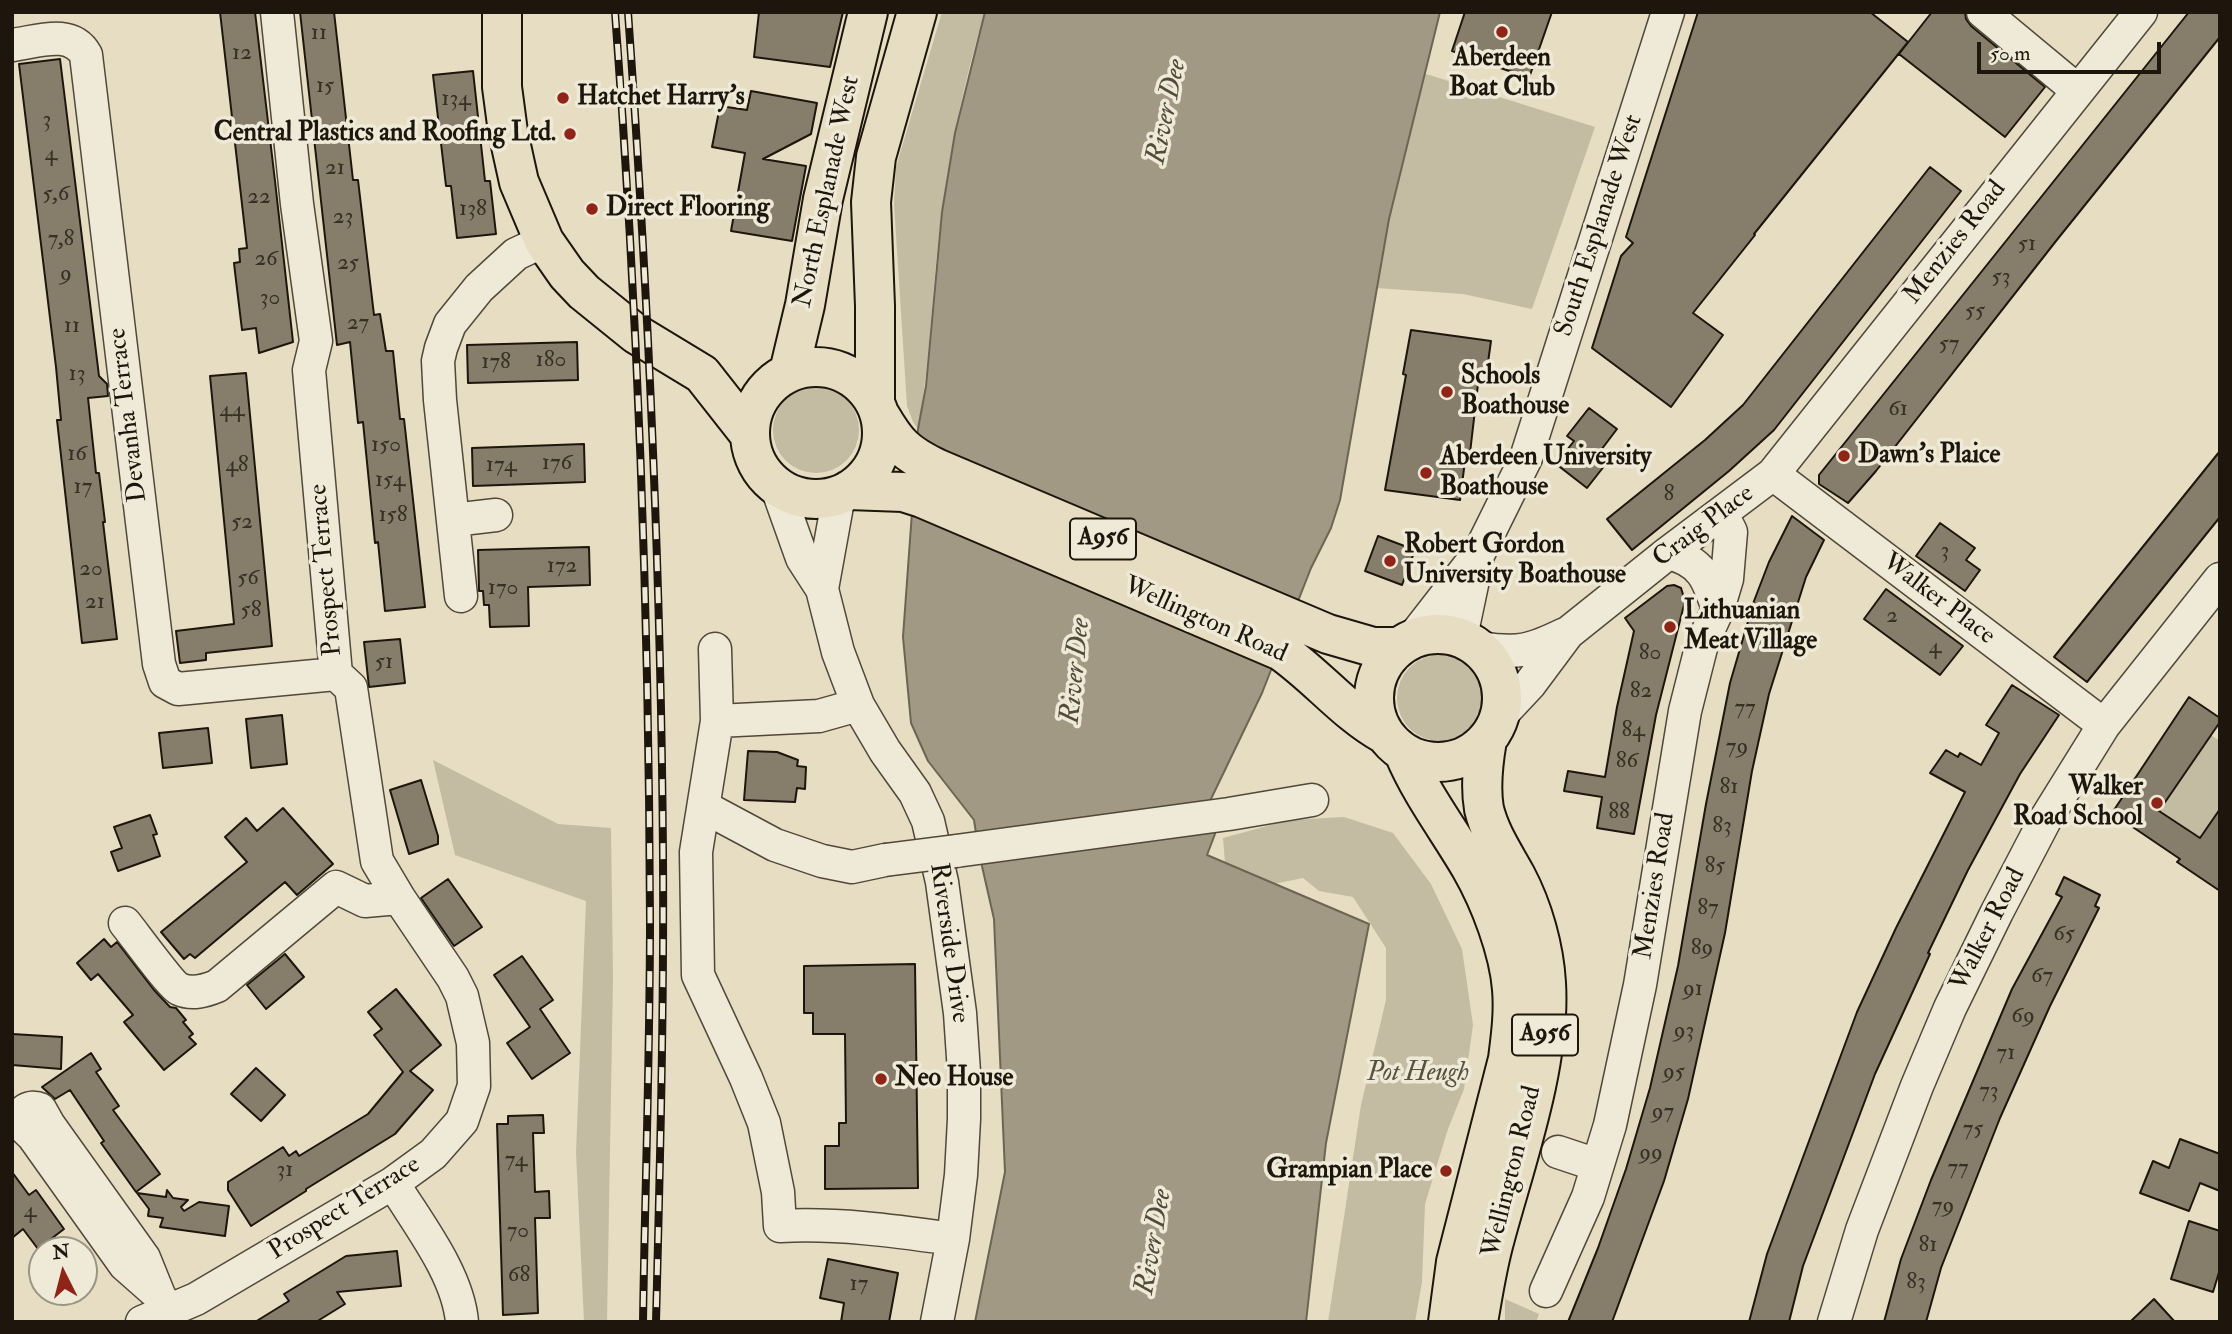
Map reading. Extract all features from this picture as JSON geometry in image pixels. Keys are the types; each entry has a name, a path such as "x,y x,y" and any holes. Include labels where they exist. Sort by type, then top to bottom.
{"main road":[{"path":"502,12 502,87 508,132 519,182 544,241 567,274 584,292 636,334 702,374 750,435"},
{"name":"North Esplanade West","path":"781,378 805,305 823,199 868,12"},
{"name":"North Esplanade West","path":"877,408 871,202 876,157 917,12"},
{"name":"A956","path":"781,378 814,367 838,370 859,383 877,408"},
{"path":"702,374 781,378"},
{"path":"776,485 762,471 753,454 750,435 752,415 760,398 781,378"},
{"path":"844,492 863,480 874,466 881,440 877,408"},
{"name":"Wellington Road","path":"877,408 894,439 908,474"},
{"name":"Wellington Road","path":"844,492 936,468 1288,636 1373,647 1405,643"},
{"name":"A956","path":"776,485 795,495 817,499 844,492"},
{"name":"A956","path":"1436,634 1470,643 1487,656 1499,675 1502,688 1493,728 1469,754 1448,762 1425,761 1394,744 1376,717 1373,698 1376,678 1385,661 1405,643 1436,634"},
{"name":"Wellington Road","path":"1288,636 1307,671 1364,722 1394,744 1472,870 1503,947 1512,988 1513,1025 1508,1059 1456,1262 1448,1322"},
{"name":"Wellington Road","path":"1478,1322 1494,1243 1544,1049 1547,1004 1538,932 1517,878 1491,832 1485,810 1482,773 1493,728"}],"street":[{"name":"Prospect Terrace","path":"174,1310 393,1183 433,1154 461,1121 474,1086 473,1043 462,996 377,861 351,688 336,674 309,370 316,341 297,205 276,12"},
{"name":"South Esplanade West","path":"1405,643 1479,553 1526,458 1668,12"},
{"path":"1983,12 2077,90"},
{"name":"Menzies Road","path":"1773,474 2141,12"},
{"name":"Devanha Terrace","path":"12,46 61,38 74,41 86,55 159,664 165,682 178,689 336,674"},
{"path":"461,596 440,400 438,361 441,348 450,324 479,288 516,254 544,241"},
{"name":"Craig Place","path":"1493,728 1568,633 1773,474"},
{"name":"Walker Place","path":"1773,474 2104,725"},
{"path":"776,485 802,558 822,589"},
{"path":"822,589 844,492"},
{"name":"Menzies Road","path":"1546,1291 1588,1197 1610,1125 1640,985 1685,711 1702,644 1727,579 1731,532 1722,514"},
{"path":"453,520 496,515"},
{"name":"South Esplanade West","path":"1470,643 1479,553"},
{"path":"1668,553 1682,556 1702,570 1710,584 1717,610"},
{"name":"Walker Road","path":"1834,1322 1862,1230 1917,1086 1950,1008 1997,912 2045,820 2104,725 2220,579"},
{"name":"Riverside Drive","path":"822,589 838,652 858,705 885,751 915,793 928,821 942,883 960,1013 964,1072 964,1141 954,1239 937,1322"},
{"name":"Craig Place","path":"1470,643 1510,652 1523,651 1568,633"},
{"path":"715,649 717,721 696,852 698,975 764,1123 778,1192 780,1226 822,1224 866,1227 954,1239"},
{"path":"717,721 819,716 858,705"},
{"path":"704,807 775,845 822,861 852,867 886,860 1229,814 1302,801"},
{"path":"125,923 177,988 204,992 217,986 336,887 365,901 399,898"},
{"path":"35,1106 40,1109 144,1258 174,1310 125,1265 33,1136 24,1128 22,1114 28,1108 35,1106"},
{"path":"1558,1153 1597,1165"},
{"path":"393,1183 452,1283 461,1322"}],"green space":[{"path":"942,12 985,12 954,136 939,238 918,429 907,406 894,204 896,167"},
{"path":"1423,73 1595,127 1532,309 1463,294 1376,288"},
{"path":"816,387 833,390 847,399 856,413 859,430 856,447 847,461 833,470 816,473 799,470 785,461 776,447 773,430 776,413 785,399 799,390"},
{"path":"1440,655 1457,658 1471,667 1480,681 1483,698 1480,715 1471,729 1457,738 1440,741 1423,738 1409,729 1400,715 1397,698 1400,681 1409,667 1423,658"},
{"path":"2211,735 2220,741 2220,809 2200,838 2159,811"},
{"path":"433,760 558,824 611,828 613,977 607,1322 584,1322 576,1152 586,901 455,855"},
{"name":"Pot Heugh","path":"1344,817 1393,833 1431,884 1462,949 1473,1025 1464,1089 1448,1129 1425,1204 1422,1282 1415,1322 1328,1322 1361,1105 1386,1000 1386,948 1353,897 1319,891 1303,878 1274,884 1225,863 1223,838 1289,820"},
{"path":"1505,1299 1539,1314 1536,1322 1505,1322"}],"water":[{"name":"River Dee","path":"985,12 1440,12 1389,219 1340,500 1331,528 1311,568 1262,693 1210,801 1215,834 1207,855 1369,924 1326,1143 1306,1322 975,1322 1005,1172 994,919 974,820 928,761 911,723 903,637 918,429 926,386 942,212 955,133"}],"building":[{"path":"220,12 255,12 275,181 293,342 259,353 256,328 242,330 235,272 234,263 240,262 239,249 247,248"},
{"path":"300,12 334,12 353,180 358,180 374,315 380,314 386,351 393,351 400,419 404,419 425,607 385,611 363,422 358,423 350,342 337,345"},
{"path":"759,12 843,12 830,67 754,57"},
{"name":"Aberdeen Boat Club","path":"1465,12 1552,12 1529,78 1452,51"},
{"path":"1698,12 1870,12 1908,42 1693,313 1723,335 1671,407 1592,348 1621,256 1633,243 1626,237"},
{"path":"1932,12 1965,12 1971,26 2045,87 2005,137 1899,54"},
{"path":"2189,12 2220,12 2220,37 1848,503 1819,484 1819,475"},
{"path":"60,59 99,376 107,384 108,396 88,398 117,639 82,643 57,420 61,420 56,367 19,64"},
{"path":"473,71 485,181 490,181 496,234 457,238 451,186 446,186 433,75"},
{"path":"751,91 817,103 811,134 763,159 806,166 792,241 731,231 745,153 712,147 720,106 747,110"},
{"path":"1930,167 1961,191 1774,430 1729,471 1632,550 1607,519 1705,440 1743,405"},
{"name":"Schools Boathouse","path":"1411,330 1491,341 1485,384 1478,384 1470,453 1466,453 1460,500 1385,490 1406,375 1403,374"},
{"path":"577,342 578,380 468,383 467,345"},
{"path":"246,373 272,646 206,653 206,660 180,663 176,631 234,624 210,376"},
{"path":"1589,408 1617,429 1595,458 1605,465 1587,488 1556,464 1574,441 1567,436"},
{"path":"584,444 585,482 473,486 472,448"},
{"path":"2220,451 2220,517 2087,682 2054,657"},
{"path":"1792,516 1824,540 1806,577 1769,694 1752,771 1725,933 1688,1099 1664,1181 1612,1322 1568,1322 1626,1169 1650,1088 1678,966 1730,683 1754,601 1769,562"},
{"path":"1940,523 1975,548 1966,560 1980,570 1965,591 1916,556"},
{"name":"Robert Gordon University Boathouse","path":"1378,536 1415,550 1402,585 1365,571"},
{"path":"589,547 590,585 528,587 529,626 490,627 489,605 484,605 483,591 479,591 478,550"},
{"path":"1667,586 1681,588 1685,601 1656,715 1634,834 1597,828 1602,797 1564,791 1568,771 1605,777 1634,631 1625,618"},
{"path":"1886,589 1963,646 1940,675 1864,619"},
{"path":"400,639 405,683 369,687 364,642"},
{"path":"2012,685 2059,715 2020,774 1968,870 1928,953 1930,954 1875,1074 1803,1266 1789,1322 1749,1322 1767,1254 1857,1012 1965,792 1930,773 1946,750 1958,757 1960,753 1981,765 1999,733 1986,725"},
{"path":"2189,697 2220,718 2220,722 2159,811 2200,838 2220,809 2220,891 2177,862 2180,859 2112,813"},
{"path":"282,715 287,764 251,768 246,719"},
{"path":"208,728 212,763 163,768 159,733"},
{"path":"748,751 777,752 798,760 797,766 806,767 805,789 797,788 795,802 744,800"},
{"path":"421,780 438,844 409,854 390,790"},
{"path":"283,808 333,864 297,895 285,882 195,958 190,954 184,959 161,932 247,862 225,837 246,818 257,831"},
{"path":"150,815 157,834 153,835 160,856 118,871 111,852 122,848 114,827"},
{"path":"2064,877 2100,895 2095,906 2099,908 2050,1006 2000,1118 1941,1268 1926,1322 1884,1322 1901,1259 1931,1180 2012,989 2062,897 2056,894"},
{"path":"448,879 482,927 454,946 421,898"},
{"path":"104,939 111,947 117,942 154,990 186,1020 183,1022 193,1034 189,1037 196,1044 164,1070 124,1022 133,1015 98,974 91,980 77,963"},
{"path":"285,954 304,977 266,1009 247,985"},
{"path":"522,956 553,1000 540,1009 570,1053 532,1079 507,1043 530,1027 494,975"},
{"name":"Neo House","path":"915,964 918,1188 825,1189 825,1146 839,1146 839,1123 846,1123 845,1034 813,1034 813,1013 804,1013 804,966"},
{"path":"396,989 441,1045 410,1071 433,1090 395,1134 251,1226 228,1190 228,1182 283,1147 289,1156 296,1151 299,1156 368,1114 403,1072 374,1035 382,1029 368,1012"},
{"path":"12,1034 62,1037 61,1069 12,1065"},
{"path":"91,1053 101,1069 96,1072 119,1106 113,1110 160,1174 136,1192 101,1143 104,1141 70,1090 55,1099 42,1087"},
{"path":"256,1068 285,1095 261,1121 231,1094"},
{"path":"543,1115 544,1133 533,1133 535,1192 549,1191 550,1218 535,1218 538,1313 503,1315 497,1124 508,1124 508,1116"},
{"path":"2180,1139 2220,1154 2220,1191 2200,1183 2189,1211 2140,1193 2153,1161 2169,1168"},
{"path":"12,1172 29,1195 36,1190 64,1229 55,1236 28,1236 23,1229 12,1238"},
{"path":"167,1190 173,1198 188,1200 181,1207 184,1211 199,1202 229,1206 225,1236 160,1227 163,1218 148,1216 149,1209 137,1193 166,1197"},
{"path":"2189,1221 2220,1231 2220,1269 2213,1292 2171,1279"},
{"path":"397,1251 401,1286 337,1292 345,1304 316,1322 255,1322 289,1301 284,1294 346,1256"},
{"path":"828,1259 898,1273 889,1322 841,1322 844,1303 820,1298"},
{"path":"2154,1299 2175,1322 2130,1322"}],"railway":[{"path":"615,12 636,352 647,693 650,970 643,1322"},
{"path":"628,12 642,222 660,643 663,971 656,1322"}],"place":[{"name":"Aberdeen Boat Club","path":"1502,32"},
{"name":"Hatchet Harry's","path":"563,98"},
{"name":"Central Plastics and Roofing Ltd.","path":"570,134"},
{"name":"Direct Flooring","path":"592,209"},
{"name":"Schools Boathouse","path":"1447,392"},
{"name":"Dawn's Plaice","path":"1844,456"},
{"name":"Aberdeen University Boathouse","path":"1426,473"},
{"name":"Robert Gordon University Boathouse","path":"1390,561"},
{"name":"Lithuanian Meat Village","path":"1670,627"},
{"name":"Walker Road School","path":"2157,803"},
{"name":"Neo House","path":"881,1079"},
{"name":"Grampian Place","path":"1446,1171"}]}
